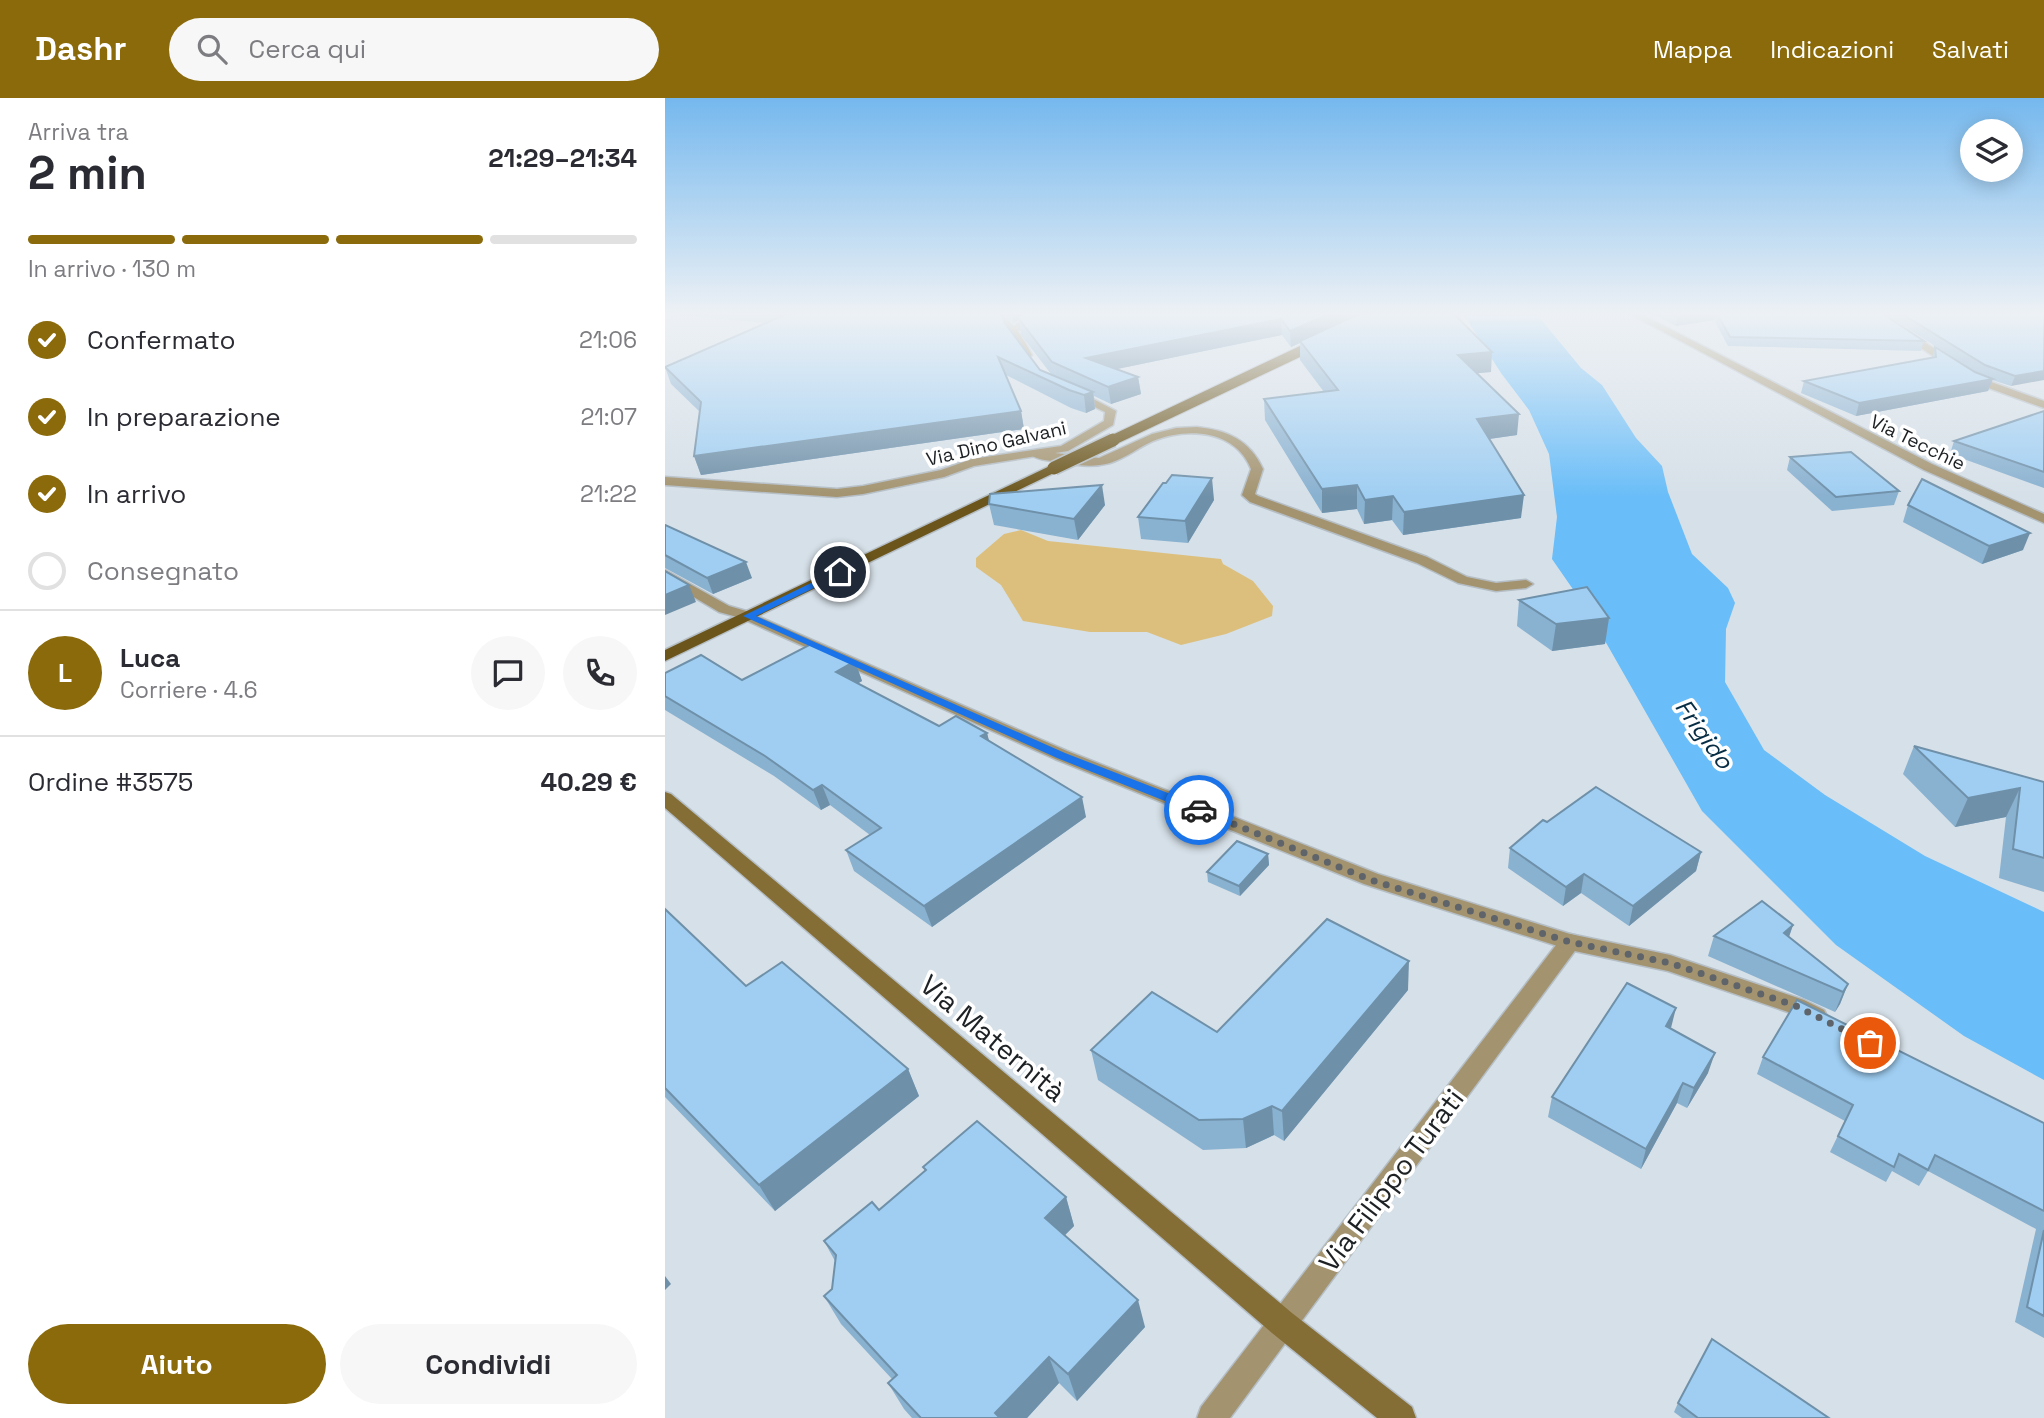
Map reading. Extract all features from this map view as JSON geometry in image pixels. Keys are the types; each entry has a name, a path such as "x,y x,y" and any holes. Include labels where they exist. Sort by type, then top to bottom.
{"main road":[{"path":"665,656 1253,374"},
{"name":"Via Maternità","path":"665,798 1282,1323 1401,1418"}],"street":[{"name":"Via Tecchie","path":"1748,374 1928,467 2044,519"},
{"path":"1966,374 1976,380 2044,405"},
{"name":"Via Dino Galvani","path":"665,481 837,493 890,485 992,459 1037,455 1064,449 1109,423 1111,411 1061,388"},
{"path":"1037,455 1093,462 1107,460 1167,432 1203,430 1239,443 1251,454 1257,469 1248,495 1254,499 1422,559 1463,580 1496,587 1526,584"},
{"path":"665,574 725,609 748,616 1061,755 1371,880 1570,942 1670,963 1796,1006 1833,1024"},
{"name":"Via Filippo Turati","path":"1212,1418 1570,942"}],"shaded area":[{"path":"1021,530 1048,541 1221,559 1223,564 1253,581 1273,606 1272,616 1226,634 1181,645 1147,632 1090,632 1023,621 1001,585 976,567 976,558 1004,534"}],"water":[{"name":"Frigido","path":"1501,374 1588,374 1602,385 1636,438 1662,466 1668,492 1692,554 1728,588 1735,603 1726,629 1725,682 1764,750 1825,795 1925,856 2044,912 2044,1080 1964,1036 1836,945 1702,811 1588,611 1552,559 1557,517 1549,454 1529,410"}],"building":[{"path":"672,374 1005,374 1021,411 694,456 701,402"},
{"path":"1034,374 1049,374 1093,392 1084,395"},
{"path":"1078,374 1129,374 1138,377 1108,387"},
{"path":"1325,374 1477,374 1519,414 1477,419 1524,495 1404,512 1393,496 1365,500 1357,485 1322,489 1264,399 1338,390"},
{"path":"1845,374 1979,374 1993,379 1859,403 1804,381"},
{"path":"2044,411 2044,472 1954,441"},
{"path":"1851,452 1899,491 1836,497 1790,457"},
{"path":"1172,475 1212,478 1185,521 1138,517 1163,483"},
{"path":"1922,479 2030,533 1989,546 1908,505"},
{"path":"1102,485 1074,519 989,504 990,494"},
{"path":"665,525 746,562 707,578 665,555"},
{"path":"665,571 689,585 665,595"},
{"path":"1587,587 1609,618 1556,624 1519,600"},
{"path":"813,643 855,661 836,672 939,726 956,716 987,733 981,736 1082,797 924,906 846,850 881,828 822,785 813,790 765,756 665,696 665,673 701,655 742,680"},
{"path":"1914,746 2044,782 2044,858 2013,849 2020,788 1968,798"},
{"path":"1596,787 1701,852 1633,906 1584,874 1566,887 1510,848 1543,820 1547,822"},
{"path":"1237,841 1268,854 1239,886 1207,872"},
{"path":"1762,901 1793,925 1784,933 1848,984 1843,992 1714,936"},
{"path":"665,909 746,986 782,962 908,1069 759,1185 665,1088"},
{"path":"1327,919 1409,961 1282,1111 1272,1106 1243,1119 1199,1120 1091,1050 1152,992 1217,1032"},
{"path":"1627,983 1676,1008 1666,1026 1715,1053 1694,1088 1683,1083 1646,1149 1552,1097"},
{"path":"1797,1000 2044,1123 2044,1211 1935,1155 1928,1170 1899,1154 1894,1167 1838,1136 1853,1105 1763,1057"},
{"path":"977,1121 1066,1197 1045,1218 1138,1300 1068,1374 1049,1357 995,1413 1000,1418 921,1418 888,1383 897,1375 824,1296 832,1289 836,1255 824,1241 872,1202 879,1210 926,1170 923,1167"},
{"path":"2044,1230 2044,1316 2027,1307"},
{"path":"1712,1339 1829,1418 1698,1418 1678,1403"}],"way so far":[{"path":"1199,810 1371,880 1570,942 1670,963 1796,1006 1870,1043"}],"route":[{"path":"840,572 748,616 1061,755 1199,810"}]}
